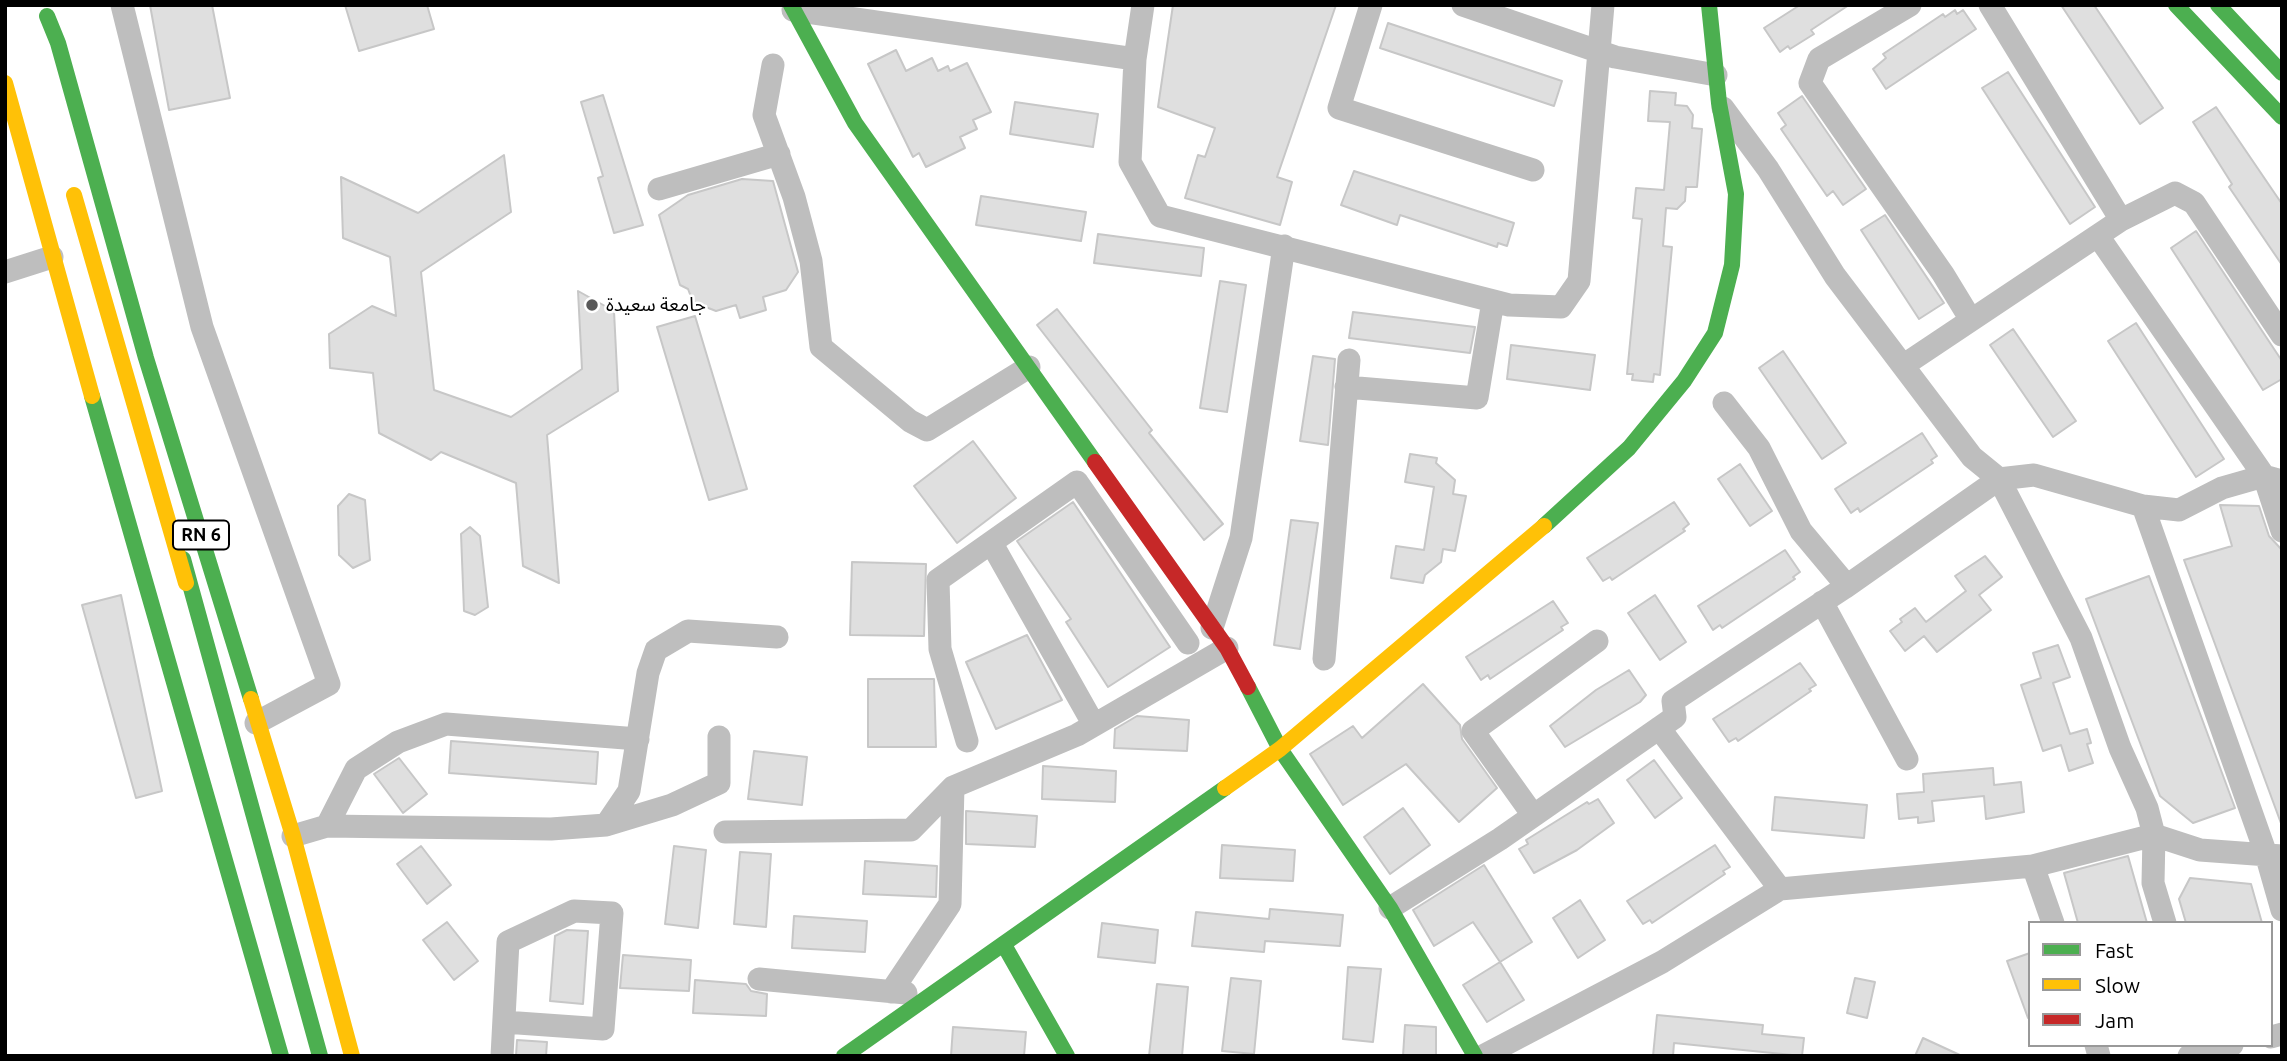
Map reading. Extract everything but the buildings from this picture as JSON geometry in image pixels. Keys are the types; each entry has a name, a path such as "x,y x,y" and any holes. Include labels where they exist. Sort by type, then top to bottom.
{"main road":[{"path":"844,1056 1280,749 1553,518 1629,448 1684,381 1715,333 1732,265 1736,194 1719,103 1709,5"},
{"path":"2176,5 2282,117"},
{"path":"2218,5 2282,73"},
{"path":"792,8 855,123 1227,648 1280,749 1390,908 1475,1056"},
{"name":"RN 6","path":"227,619 146,358 58,43 47,16 48,45 202,631 320,1056"},
{"name":"RN 6","path":"66,17 155,335 227,619 256,723 293,835 352,1056"},
{"path":"5,83 52,257 281,1056"},
{"name":"RN 6","path":"69,175 166,521 202,631"},
{"path":"1004,945 1067,1056"}],"street":[{"path":"122,5 202,327 329,684 256,723"},
{"path":"1143,5 1135,59 1130,162 1160,216 1509,305 1562,307 1579,281 1603,5"},
{"path":"1371,5 1339,108 1533,170"},
{"path":"1463,5 1598,52 1716,75"},
{"path":"1910,5 1819,60 1810,83 1943,275 1971,320"},
{"path":"1990,5 2121,220"},
{"path":"792,8 1135,59"},
{"path":"773,65 764,115 794,197 811,261 821,347 910,421 927,430 1029,367"},
{"path":"1719,103 1768,169 1835,276 1972,457 1999,479 2081,638 2120,748 2147,808 2154,835 2153,883 2164,921"},
{"path":"659,189 779,155"},
{"path":"1904,365 2121,220 2175,193 2194,203 2282,335"},
{"path":"2098,236 2273,478 2282,531"},
{"path":"1212,628 1241,538 1284,246"},
{"path":"5,272 52,257"},
{"path":"1346,387 1476,398 1493,301"},
{"path":"1324,659 1349,360"},
{"path":"1724,403 1759,448 1801,531 1847,586"},
{"path":"1390,908 1533,815 1675,717 1673,701 1847,586 1999,479 2034,475 2143,506 2179,510 2222,488 2273,478"},
{"path":"967,741 940,649 938,580 1077,482 1188,643"},
{"path":"2143,506 2274,855 2282,909"},
{"path":"992,544 1094,725"},
{"path":"1822,603 1907,759"},
{"path":"606,825 629,791 648,673 656,650 688,631 777,637"},
{"path":"1533,815 1473,731 1597,641"},
{"path":"724,832 911,830 953,787 1077,735 1227,648"},
{"path":"327,826 356,769 398,742 446,724 638,739"},
{"path":"1659,728 1780,889"},
{"path":"293,835 327,826 551,829 606,825 672,805 719,783 719,737"},
{"path":"891,992 950,904 953,787"},
{"path":"1483,1056 1662,962 1780,889 2033,866 2154,835 2200,850 2274,855"},
{"path":"2033,866 2052,921"},
{"path":"502,1056 508,942 574,911 612,913 603,1029 504,1022"},
{"path":"759,979 930,996"},
{"path":"2198,1052 2222,1047"}],"traffic: fast":[{"path":"791,5 855,123 1095,462"},
{"path":"1544,526 1629,448 1684,381 1715,333 1732,265 1736,194 1719,103 1709,5"},
{"path":"2176,5 2282,117"},
{"path":"2218,5 2282,73"},
{"path":"47,16 58,43 146,358 251,699"},
{"path":"92,396 281,1056"},
{"path":"183,559 320,1056"},
{"path":"1248,687 1280,749 1390,908 1475,1056"},
{"path":"844,1056 1225,788"},
{"path":"1004,945 1067,1056"}],"traffic: slow":[{"path":"5,83 92,396"},
{"path":"74,195 186,583"},
{"path":"1225,788 1280,749 1544,526"},
{"path":"251,699 293,836 352,1056"}],"traffic: jam":[{"path":"1095,462 1227,648 1248,687"}],"place":[{"name":"جامعة سعيدة","path":"592,305"}]}
